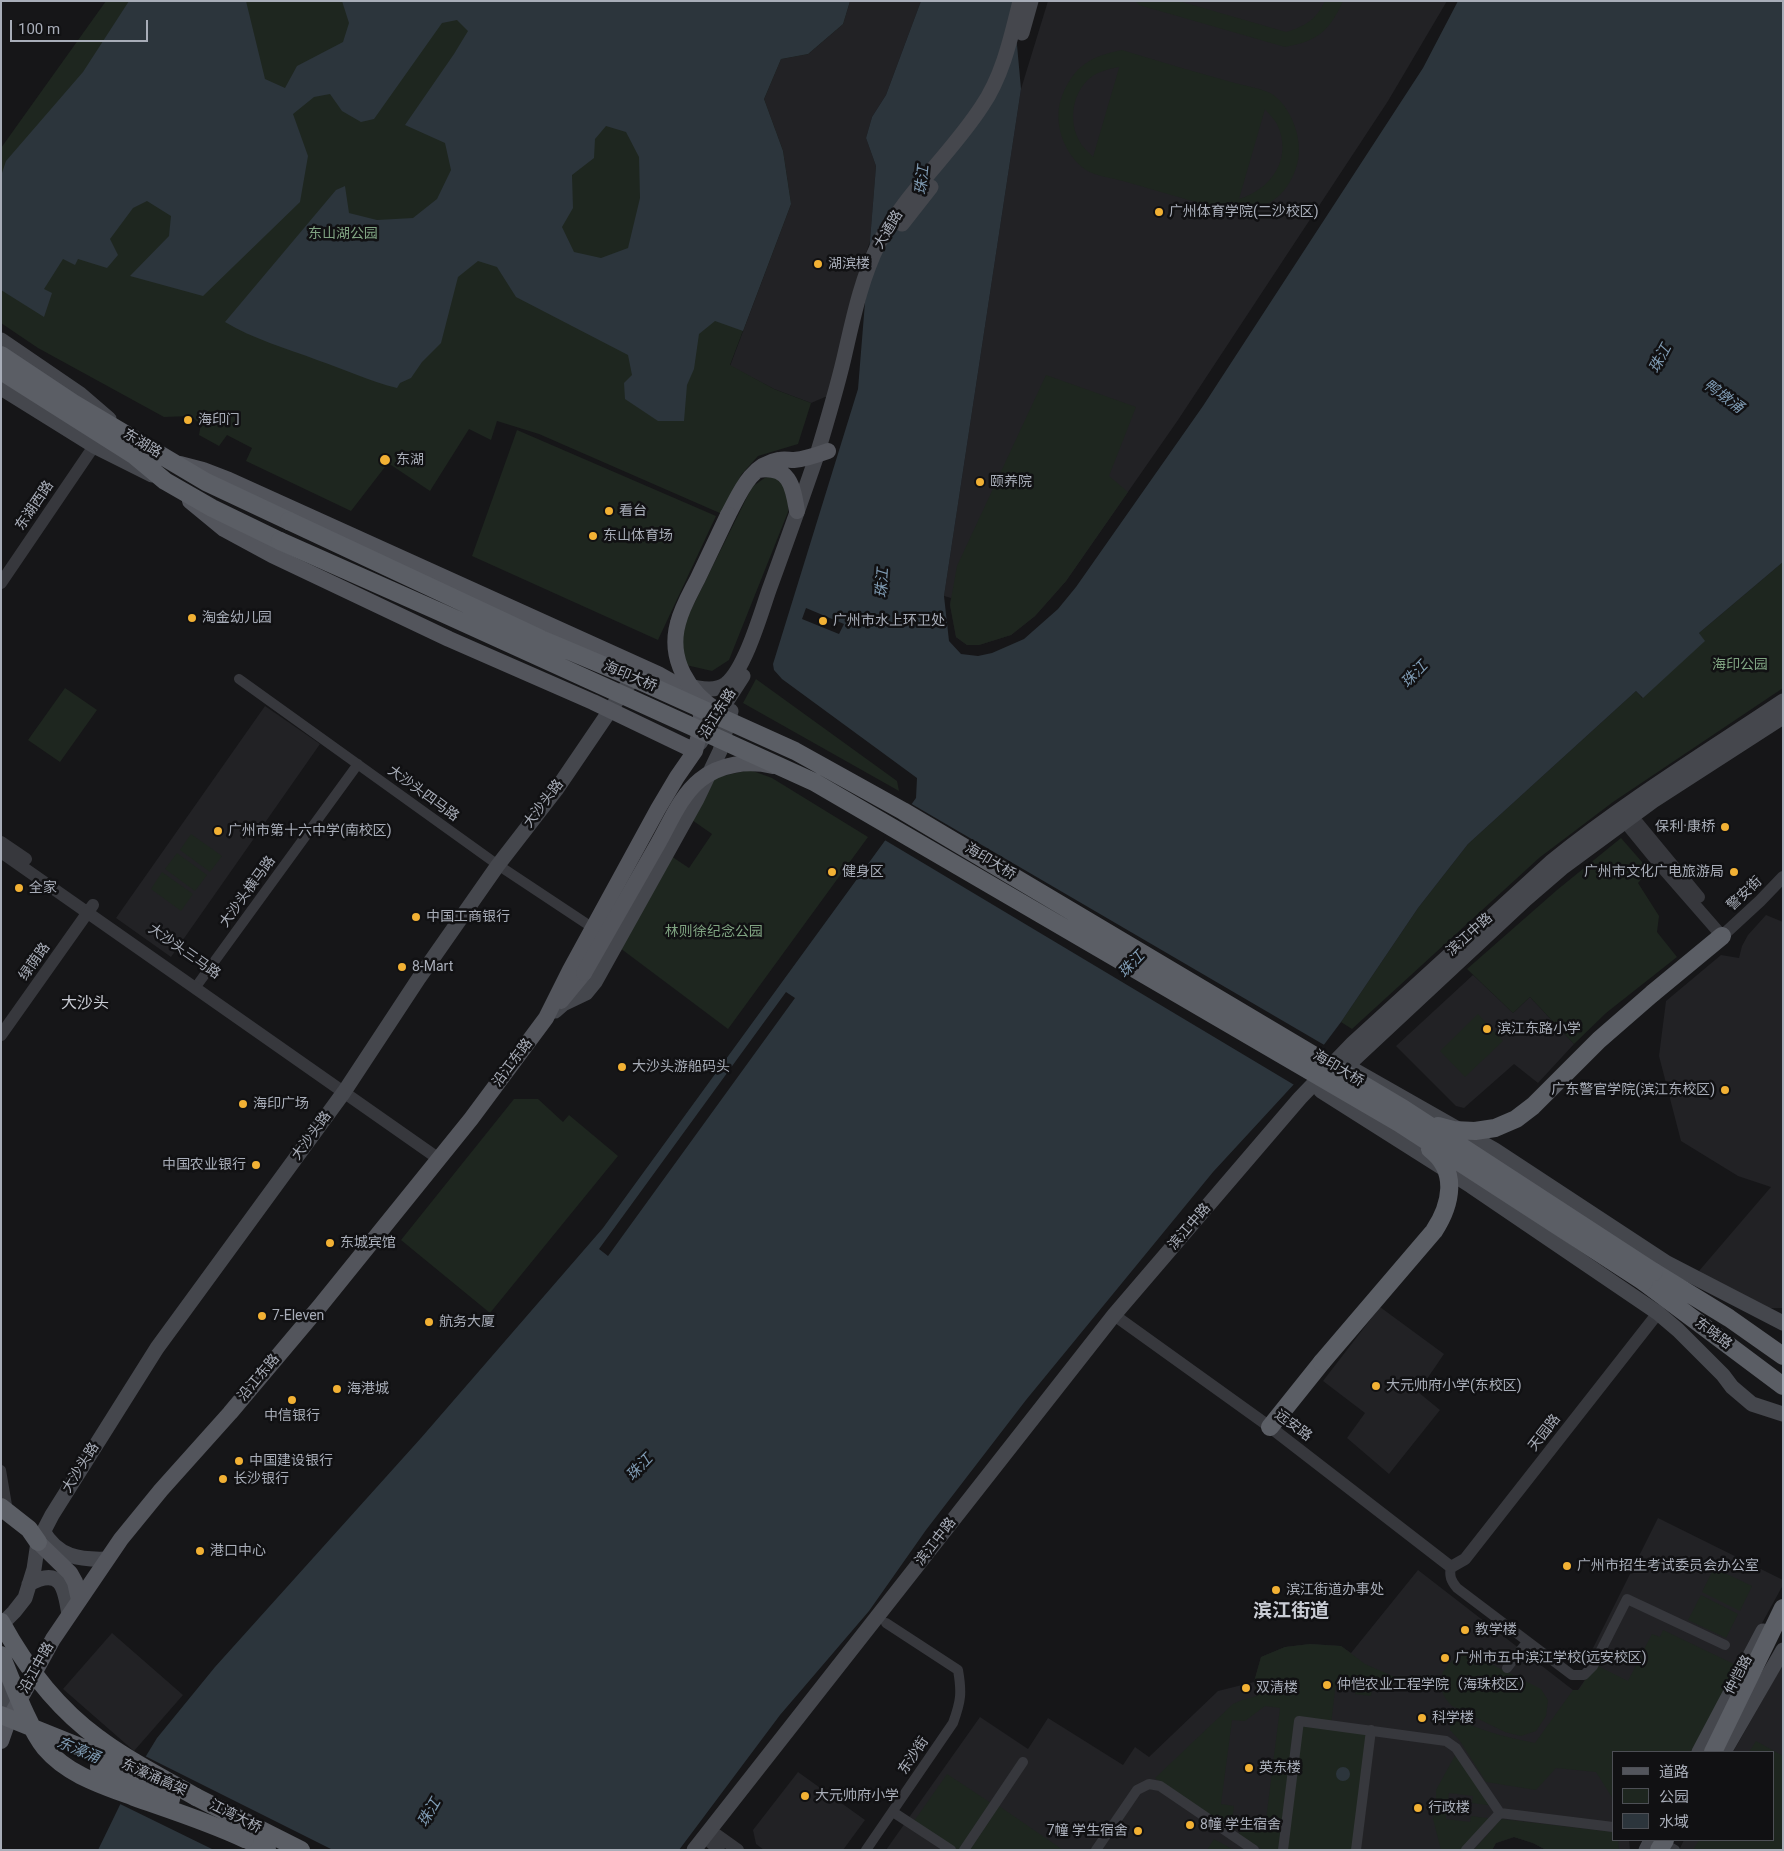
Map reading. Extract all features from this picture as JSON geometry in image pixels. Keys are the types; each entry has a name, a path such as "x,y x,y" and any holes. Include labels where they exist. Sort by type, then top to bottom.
{"highway":[{"name":"东湖路","path":"1,355 73,403 206,482 289,521"},
{"name":"东湖路","path":"1,372 135,456 165,481 212,508 280,541"},
{"name":"海印大桥","path":"289,521 541,639 796,751 903,811 1655,1272"},
{"name":"海印大桥","path":"280,541 798,774 1402,1116"},
{"path":"1402,1116 1453,1130 1482,1131 1508,1123 1527,1111 1584,1054 1653,993 1725,934"},
{"path":"1270,1427 1322,1362 1434,1231 1446,1209 1449,1197 1449,1183 1444,1164 1402,1116"},
{"name":"东晓路","path":"1655,1272 1729,1318 1783,1356"},
{"name":"东晓路","path":"1655,1272 1783,1386"},
{"path":"5,1509 29,1529 41,1536"},
{"path":"1714,1751 1783,1608"},
{"path":"1,1624 32,1672 59,1704 85,1728 245,1839"},
{"path":"1715,1751 1783,1631"},
{"path":"1,1655 35,1732 45,1747 66,1767 93,1781 212,1824 245,1839"},
{"path":"4,1721 130,1780 194,1803"},
{"name":"江湾大桥","path":"194,1803 301,1850"},
{"name":"江湾大桥","path":"245,1839 267,1850"}],"main road":[{"name":"大通路","path":"822,453 841,393 861,286 879,244 902,207 983,106 1002,65 1027,2"},
{"path":"1,340 80,394 120,431"},
{"path":"1,388 94,446 165,481 224,529 272,555 448,639 593,702 695,751 702,723 700,709 681,687 658,674 228,480 203,470 173,462"},
{"path":"738,725 707,704 691,688 678,660 675,638 680,615 744,484 756,470 766,464 779,460 803,459 822,453"},
{"name":"沿江东路","path":"658,674 692,687 704,689 718,688 727,683 735,674 760,614 797,511 822,453"},
{"name":"沿江东路","path":"79,1600 107,1559 161,1490 230,1413 320,1306 494,1089 546,1018 658,809 744,672 773,603 822,453"},
{"path":"756,470 772,470 782,473 789,478 794,490 797,511"},
{"path":"593,702 608,694 614,685 621,671 621,657"},
{"path":"546,1018 563,1004 586,993 595,982 697,799 720,751 744,672"},
{"name":"大沙头路","path":"1,1624 25,1598 41,1536 100,1437 157,1348 344,1092 419,978 498,865 556,790 626,687 636,677 646,673 658,674"},
{"name":"滨江中路","path":"694,1850 712,1842 886,1623 1118,1318 1321,1091 1346,1065 1562,868 1626,815 1783,701"},
{"name":"滨江中路","path":"712,1842 1118,1318 1300,1098 1353,1043 1552,861 1783,716"},
{"path":"546,1018 584,973 683,800 695,784 716,770 742,764 769,765 798,774"},
{"path":"1734,1297 1655,1272 1494,1150 1346,1065 1326,1071 1321,1091 1471,1186 1658,1313 1678,1330 1732,1387 1752,1404 1783,1414"},
{"path":"1471,1186 1470,1172 1476,1158 1482,1151 1494,1150"},
{"path":"1655,1272 1734,1297 1783,1323"},
{"path":"1689,1283 1729,1318"},
{"path":"41,1536 48,1539 68,1555 87,1560 107,1559"},
{"path":"41,1536 70,1573 75,1582 79,1600"},
{"path":"30,1584 44,1578 53,1578 60,1582 64,1587 69,1614"},
{"name":"沿江中路","path":"1,1741 4,1721 53,1639 79,1600"},
{"name":"仲恺路","path":"1700,1751 1773,1613 1783,1600"},
{"name":"仲恺路","path":"1725,1751 1783,1650"},
{"path":"1,1683 7,1698 4,1721"}],"street":[{"name":"东湖西路","path":"1,584 94,446"},
{"name":"大沙头四马路","path":"239,679 498,865 593,928"},
{"name":"大沙头横马路","path":"198,985 358,764"},
{"path":"1626,815 1660,865 1725,934"},
{"name":"大沙头三马路","path":"1,842 90,909 198,985 326,1082 344,1092 439,1159"},
{"name":"大沙头三马路","path":"1,852 90,909"},
{"name":"警安街","path":"1725,934 1760,902 1783,877"},
{"name":"绿荫路","path":"1,1035 90,909"},
{"name":"天园路","path":"1451,1567 1465,1559 1658,1313"},
{"name":"远安路","path":"1118,1318 1270,1427 1451,1567"},
{"path":"1,1470 5,1509"},
{"path":"1451,1567 1450,1576 1457,1588 1572,1676 1584,1675 1593,1666 1627,1599 1725,1645"},
{"name":"东沙街","path":"866,1850 954,1723 962,1691 958,1670 886,1623"},
{"path":"1507,1668 1527,1642"},
{"path":"1283,1850 1299,1721 1440,1740 1451,1744 1458,1750 1500,1813 1612,1827"},
{"path":"1356,1850 1371,1730"},
{"path":"964,1850 1023,1762"},
{"path":"1096,1850 1136,1790 1149,1784 1160,1786 1254,1850"},
{"path":"893,1812 951,1850"},
{"path":"1466,1850 1500,1813"},
{"path":"712,1842 738,1850"}],"shaded area":[{"path":"850,1 921,1 886,95 872,117 866,138 876,166 870,241 852,295 830,398 825,397 811,403 774,389 730,366 791,204 783,151 764,99 781,59 808,54 843,24"},
{"name":"广州体育学院(二沙校区)","path":"1048,1 1447,1 1388,101 1178,420 1066,581 1035,616 1011,635 979,645 967,645 956,637 950,605 951,598 944,596 1021,89"},
{"name":"广州市第十六中学(南校区)","path":"265,706 320,744 171,957 116,918"},
{"name":"广东警官学院(滨江东校区)","path":"1766,915 1783,922 1783,1308 1768,1308 1714,1283 1699,1271 1771,1187 1738,1176 1681,1141 1659,1056 1666,1001 1721,955 1739,958 1742,946 1748,935"},
{"name":"滨江东路小学","path":"1473,975 1513,1013 1530,997 1574,1044 1538,1083 1514,1064 1464,1108 1456,1106 1396,1046"},
{"name":"大元帅府小学(东校区)","path":"1380,1307 1444,1354 1418,1392 1440,1410 1389,1474 1347,1438 1365,1413 1323,1381"},
{"name":"仲恺农业工程学院（海珠校区）","path":"1658,1518 1783,1580 1783,1585 1692,1751 1612,1751 1612,1841 1629,1841 1630,1850 1546,1850 1533,1843 1514,1837 1496,1843 1492,1850 886,1850 980,1717 1028,1749 1048,1718 1123,1765 1135,1747 1149,1757 1218,1691 1254,1682 1261,1657 1285,1647 1310,1644 1341,1646 1351,1653 1418,1570 1573,1690 1578,1690 1589,1674 1584,1666"},
{"path":"112,1633 183,1695 134,1751 63,1689"},
{"path":"1783,1664 1783,1850 1679,1850 1684,1841 1774,1841 1774,1751 1734,1751"},
{"name":"大元帅府小学","path":"798,1772 865,1820 843,1850 764,1850 756,1844 753,1830"}],"green space":[{"name":"东山湖公园","path":"106,1 850,1 843,24 808,54 781,59 764,99 783,151 791,204 730,365 774,389 811,403 798,444 758,456 741,475 722,514 539,434 497,421 491,440 469,429 430,491 388,463 351,511 246,461 252,448 227,435 219,446 199,435 201,424 190,416 164,417 38,348 1,323 1,148"},
{"path":"1135,1 1179,1 1286,32 1299,28 1309,21 1318,13 1325,1 1343,1 1333,20 1321,33 1306,42 1285,47 1139,5"},
{"path":"1122,50 1272,94 1286,108 1298,138 1299,149 1296,168 1287,187 1266,205 1237,214 1099,175 1086,170 1078,164 1066,147 1062,137 1059,127 1059,106 1067,86 1078,70 1093,59","holes":["1119,68 1093,157 1081,144 1076,134 1073,117 1076,100 1084,84 1090,78 1100,72","1265,109 1277,124 1281,137 1281,160 1270,180 1261,188 1239,199"]},
{"path":"1046,375 1136,407 1109,476 1128,492 1066,581 1035,616 1011,635 979,645 967,645 956,637 950,605 957,566"},
{"name":"东山体育场","path":"517,430 716,516 658,640 472,556"},
{"path":"766,477 781,478 788,494 788,512 729,660 712,671 686,665 681,648 682,628 752,487"},
{"name":"海印公园","path":"1783,562 1783,688 1613,802 1539,858 1352,1029 1341,1022 1418,908 1468,844 1636,691 1642,698 1704,641 1699,633"},
{"path":"756,679 897,781 899,791 743,703"},
{"path":"65,688 97,710 60,762 28,740"},
{"name":"林则徐纪念公园","path":"750,770 772,778 868,837 728,1029 620,948 671,856 689,868 712,834 692,820 713,778"},
{"path":"191,834 222,856 210,872 180,850"},
{"path":"1621,838 1649,870 1638,883 1659,916 1657,932 1677,957 1606,1013 1574,1044 1530,997 1513,1013 1467,969 1557,890"},
{"path":"177,853 207,875 195,891 165,869"},
{"path":"162,872 193,894 181,911 151,889"},
{"path":"1478,1014 1503,1041 1465,1077 1440,1051"},
{"path":"514,1099 538,1099 563,1122 569,1115 618,1156 490,1313 401,1240"},
{"path":"1714,1568 1752,1586 1740,1611 1702,1592"},
{"path":"1701,1595 1738,1614 1726,1638 1688,1620"},
{"path":"1663,1630 1738,1666 1692,1751 1612,1751 1612,1797 1596,1772 1556,1768 1536,1790 1486,1782 1460,1741 1450,1730 1450,1710 1466,1723 1500,1735 1535,1743 1573,1690 1579,1690 1589,1674 1598,1666 1628,1681 1652,1634 1660,1637"},
{"path":"1310,1644 1341,1646 1365,1664 1397,1678 1393,1685 1373,1683 1371,1696 1355,1694 1356,1683 1336,1681 1331,1725 1371,1730 1356,1850 1263,1850 1239,1834 1241,1825 1265,1828 1280,1708 1265,1706 1245,1721 1232,1720 1221,1804 1234,1806 1231,1829 1155,1778 1233,1704 1257,1696 1254,1682 1261,1657 1285,1647"},
{"path":"1466,1655 1475,1656 1541,1689 1548,1700 1546,1716 1536,1731 1521,1736 1505,1732 1452,1706 1442,1691 1442,1676 1450,1663"},
{"path":"1756,1741 1774,1751 1750,1751"},
{"path":"1458,1750 1495,1806 1472,1803 1473,1796 1449,1793 1448,1800 1436,1799 1436,1790"},
{"path":"1774,1751 1783,1756 1783,1850 1693,1850 1698,1841 1774,1841"},
{"path":"947,1774 994,1805 964,1850 951,1850 912,1824"},
{"path":"999,1806 1063,1850 970,1850"},
{"path":"1434,1810 1446,1811 1446,1819 1470,1822 1471,1816 1494,1819 1466,1850 1441,1850 1433,1819"},
{"path":"1501,1819 1612,1832 1612,1841 1618,1841 1619,1850 1546,1850 1533,1843 1514,1837 1496,1843 1492,1850 1474,1850"},
{"path":"1214,1839 1234,1850 1207,1850"}],"water":[{"name":"东山湖公园","path":"129,1 246,1 265,79 285,88 297,66 343,42 349,23 342,1 850,1 843,24 808,54 781,59 764,99 783,151 791,204 743,331 715,321 699,334 694,369 687,385 684,421 658,421 625,399 624,383 632,375 628,355 516,297 497,267 478,261 458,277 441,343 422,362 411,378 400,383 397,388 270,343 225,322 336,190 345,186 349,213 377,220 413,218 437,199 451,170 445,143 405,125 468,31 457,20 442,23 374,119 361,122 342,111 330,94 314,97 293,114 308,156 300,202 203,296 130,276 169,236 171,216 147,201 133,208 110,239 118,255 107,268 78,259 75,265 63,259 44,289 52,293 44,317 1,290 1,176 6,161 83,72","holes":["606,126 626,132 639,157 640,198 628,248 601,258 574,252 562,227 573,208 572,175 594,158 595,139"]},
{"path":"921,1 1013,1 1021,89 944,596 949,641 961,654 978,656 992,653 1024,639 1058,609 1076,587 1203,406 1423,68 1458,1 1783,1 1783,562 1699,633 1705,641 1643,698 1636,691 1468,844 1418,908 1341,1022 1296,1082 1213,1172 1026,1400 926,1530 869,1611 780,1715 679,1850 98,1850 135,1774 157,1738 215,1667 421,1438 603,1228 916,798 917,778 782,679 774,670 773,664 858,389 876,166 866,138 872,117 886,95"},
{"path":"1343,1767 1348,1769 1350,1774 1348,1779 1343,1781 1338,1779 1336,1774 1338,1769"}],"pier":[{"name":"广州市水上环卫处","path":"806,608 844,624 839,634 802,619"},
{"path":"910,803 1326,1046 1296,1086 883,839"},
{"path":"786,992 795,998 608,1256 599,1249"},
{"path":"143,1755 333,1850 214,1850 118,1803"}],"place":[{"name":"广州体育学院(二沙校区)","path":"1159,212"},
{"name":"湖滨楼","path":"818,264"},
{"name":"海印门","path":"188,420"},
{"name":"东湖","path":"385,460"},
{"name":"颐养院","path":"980,482"},
{"name":"看台","path":"609,511"},
{"name":"东山体育场","path":"593,536"},
{"name":"淘金幼儿园","path":"192,618"},
{"name":"广州市水上环卫处","path":"823,621"},
{"name":"保利·康桥","path":"1725,827"},
{"name":"广州市第十六中学(南校区)","path":"218,831"},
{"name":"健身区","path":"832,872"},
{"name":"广州市文化广电旅游局","path":"1734,872"},
{"name":"全家","path":"19,888"},
{"name":"中国工商银行","path":"416,917"},
{"name":"8-Mart","path":"402,967"},
{"name":"滨江东路小学","path":"1487,1029"},
{"name":"大沙头游船码头","path":"622,1067"},
{"name":"广东警官学院(滨江东校区)","path":"1725,1090"},
{"name":"海印广场","path":"243,1104"},
{"name":"中国农业银行","path":"256,1165"},
{"name":"东城宾馆","path":"330,1243"},
{"name":"7-Eleven","path":"262,1316"},
{"name":"航务大厦","path":"429,1322"},
{"name":"大元帅府小学(东校区)","path":"1376,1386"},
{"name":"海港城","path":"337,1389"},
{"name":"中信银行","path":"292,1400"},
{"name":"中国建设银行","path":"239,1461"},
{"name":"长沙银行","path":"223,1479"},
{"name":"港口中心","path":"200,1551"},
{"name":"广州市招生考试委员会办公室","path":"1567,1566"},
{"name":"滨江街道办事处","path":"1276,1590"},
{"name":"教学楼","path":"1465,1630"},
{"name":"广州市五中滨江学校(远安校区)","path":"1445,1658"},
{"name":"仲恺农业工程学院（海珠校区）","path":"1327,1685"},
{"name":"双清楼","path":"1246,1688"},
{"name":"科学楼","path":"1422,1718"},
{"name":"英东楼","path":"1249,1768"},
{"name":"大元帅府小学","path":"805,1796"},
{"name":"行政楼","path":"1418,1808"},
{"name":"8幢 学生宿舍","path":"1190,1825"},
{"name":"7幢 学生宿舍","path":"1138,1831"}],"district":[{"name":"大沙头","path":"85,1004"},
{"name":"滨江街道","path":"1291,1612"}],"water label":[{"name":"珠江","path":"923,180"},
{"name":"珠江","path":"1661,359"},
{"name":"鸭墩涌","path":"1723,397"},
{"name":"珠江","path":"883,583"},
{"name":"珠江","path":"1415,675"},
{"name":"珠江","path":"1132,965"},
{"name":"珠江","path":"640,1468"},
{"name":"东濠涌","path":"78,1751"},
{"name":"珠江","path":"430,1813"}]}
